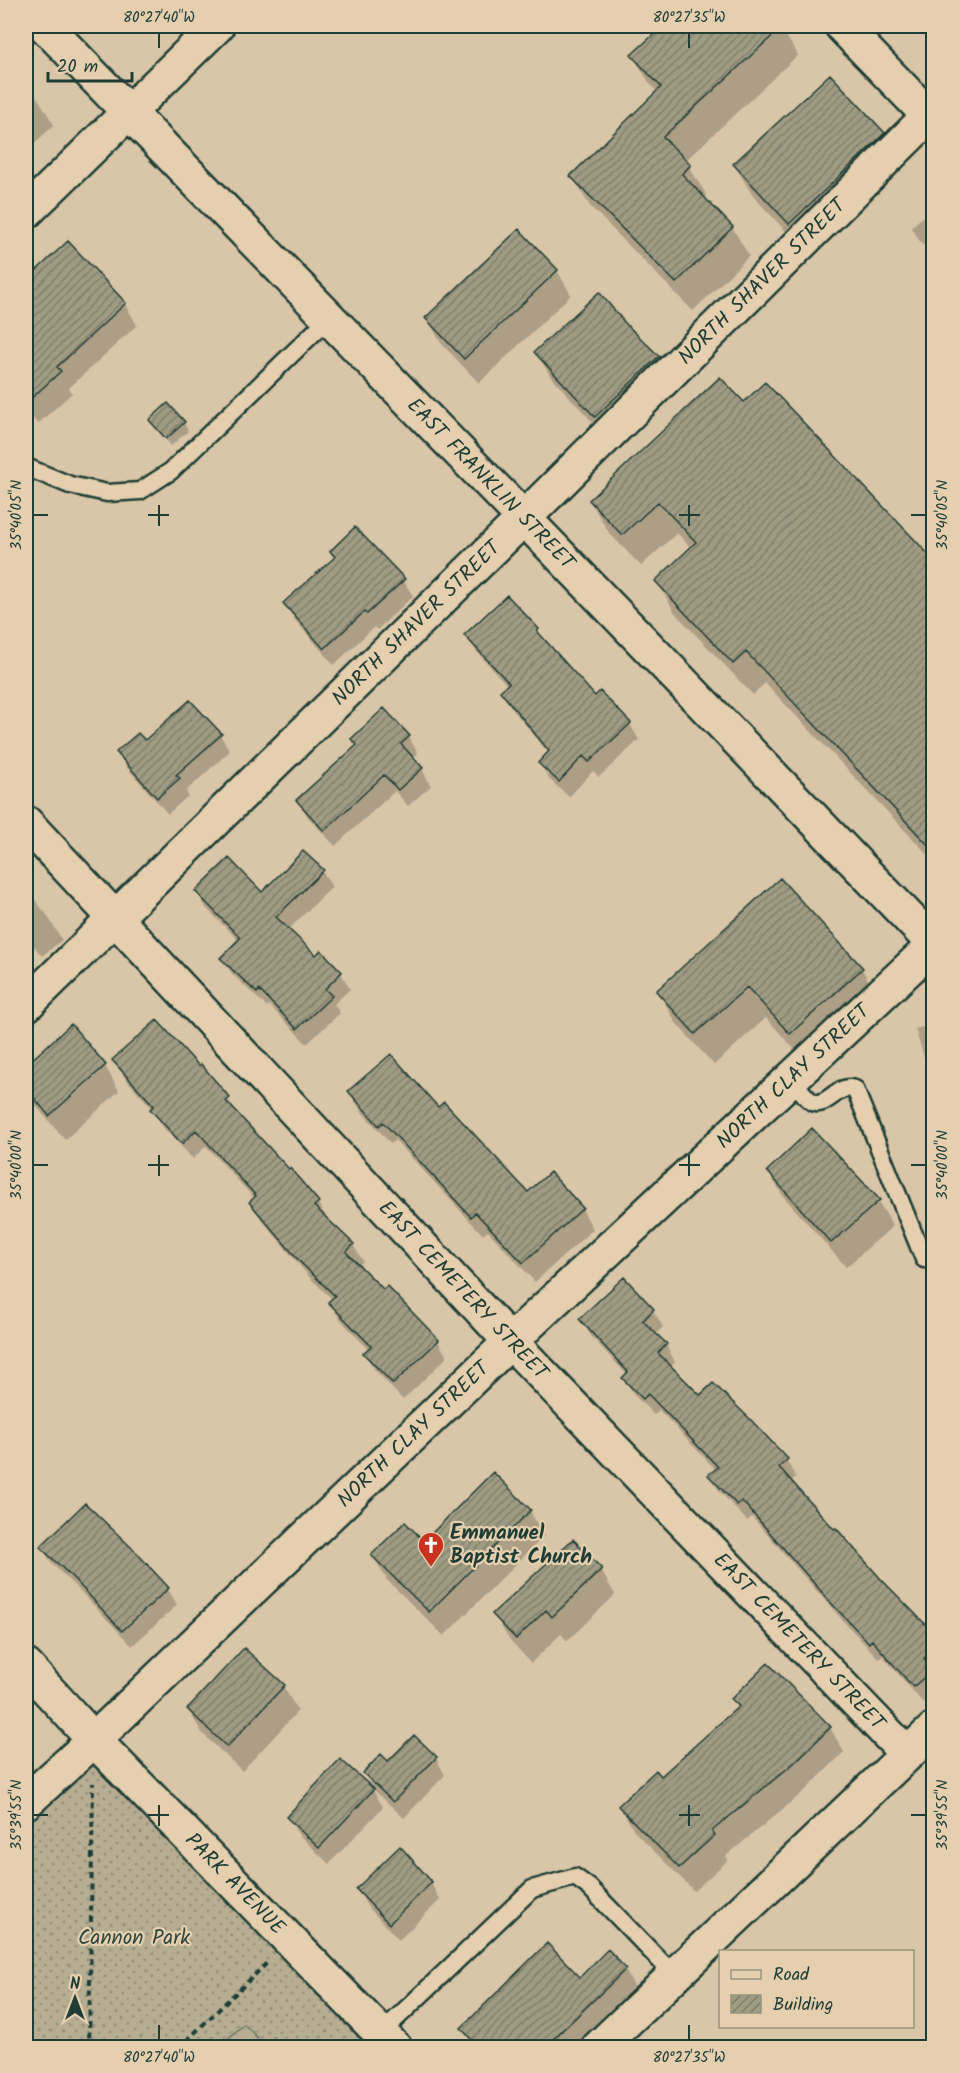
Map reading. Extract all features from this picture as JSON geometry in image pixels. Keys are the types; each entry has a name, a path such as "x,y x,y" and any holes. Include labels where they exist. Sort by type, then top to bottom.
{"street":[{"name":"EAST FRANKLIN STREET","path":"45,26 933,944"},
{"path":"842,26 932,116"},
{"path":"26,212 214,27"},
{"name":"NORTH SHAVER STREET","path":"26,1005 524,519 932,116"},
{"name":"EAST CEMETERY STREET","path":"26,823 511,1342 907,1754"},
{"name":"NORTH CLAY STREET","path":"26,1802 933,944"},
{"name":"PARK AVENUE","path":"26,1666 94,1740 388,2040"},
{"path":"598,2048 933,1729"}],"lane":[{"path":"26,467 70,485 107,493 140,491 171,471 329,318"},
{"path":"791,1078 811,1101 818,1103 843,1088 855,1089 924,1259"},
{"path":"388,2040 532,1889 575,1877 591,1888 675,1975"}],"path":[{"path":"89,2048 93,1773"},
{"path":"179,2048 290,1941"}],"green space":[{"name":"Cannon Park","path":"94,1740 395,2048 26,2048 26,1802"},
{"path":"244,2024 266,2047 219,2047"}],"building":[{"path":"663,26 783,26 663,137 691,165 682,174 733,227 676,283 570,176 661,87 631,55"},
{"path":"830,74 885,133 789,224 733,164"},
{"path":"519,229 558,270 464,359 425,318"},
{"path":"68,241 126,303 57,367 61,371 26,403 26,280"},
{"path":"599,292 626,324 659,356 595,417 534,352"},
{"path":"720,377 744,402 765,382 933,559 933,850 746,652 733,664 655,581 696,542 658,502 622,535 589,500"},
{"path":"168,403 185,422 166,439 149,420"},
{"path":"355,527 405,579 367,614 364,612 324,649 283,603 335,557 330,551"},
{"path":"507,595 595,696 600,691 631,723 589,762 583,756 559,782 538,763 549,751 500,691 509,683 464,635"},
{"path":"190,700 222,734 176,775 180,778 157,798 116,752 138,733 145,740"},
{"path":"384,708 410,736 401,744 423,768 398,790 384,775 324,831 296,800 357,745 351,739"},
{"path":"303,851 324,870 276,917 316,955 321,950 342,972 325,989 332,996 297,1029 259,990 257,993 220,958 240,938 195,891 229,858 262,892"},
{"path":"780,878 863,968 790,1034 747,987 695,1034 656,991"},
{"path":"157,1020 199,1066 201,1064 230,1098 226,1101 319,1202 314,1206 354,1244 346,1252 383,1289 387,1286 439,1340 393,1384 363,1353 371,1346 328,1302 335,1296 300,1262 249,1202 256,1196 196,1130 182,1144 150,1109 154,1106 112,1060"},
{"path":"71,1024 106,1065 49,1116 26,1088 26,1065"},
{"path":"391,1054 438,1107 444,1102 528,1192 550,1172 583,1208 523,1263 475,1212 471,1217 383,1122 379,1126 348,1091"},
{"path":"812,1128 880,1200 831,1243 767,1171"},
{"path":"624,1277 654,1309 643,1321 667,1344 658,1353 700,1395 713,1383 751,1420 788,1459 779,1467 834,1529 836,1528 880,1578 933,1632 933,1650 924,1658 933,1670 913,1687 872,1640 869,1643 833,1605 742,1501 737,1505 708,1475 718,1467 648,1394 643,1399 622,1378 628,1372 579,1319"},
{"path":"493,1472 531,1510 429,1612 371,1555 405,1522 424,1541"},
{"path":"85,1503 134,1550 169,1588 122,1631 74,1579 40,1547"},
{"path":"573,1539 602,1569 552,1617 546,1610 516,1639 492,1614"},
{"path":"244,1648 285,1685 227,1747 187,1709"},
{"path":"768,1663 831,1727 794,1763 712,1831 715,1835 679,1868 618,1806 656,1770 661,1776 739,1706 731,1699"},
{"path":"414,1735 437,1757 393,1802 363,1773 381,1754 388,1761"},
{"path":"340,1759 374,1789 319,1848 286,1817"},
{"path":"400,1846 432,1882 389,1924 356,1889"},
{"path":"547,1943 580,1977 608,1949 626,1969 544,2048 479,2048 461,2028"}],"place":[{"name":"Emmanuel Baptist Church","path":"431,1568"}]}
